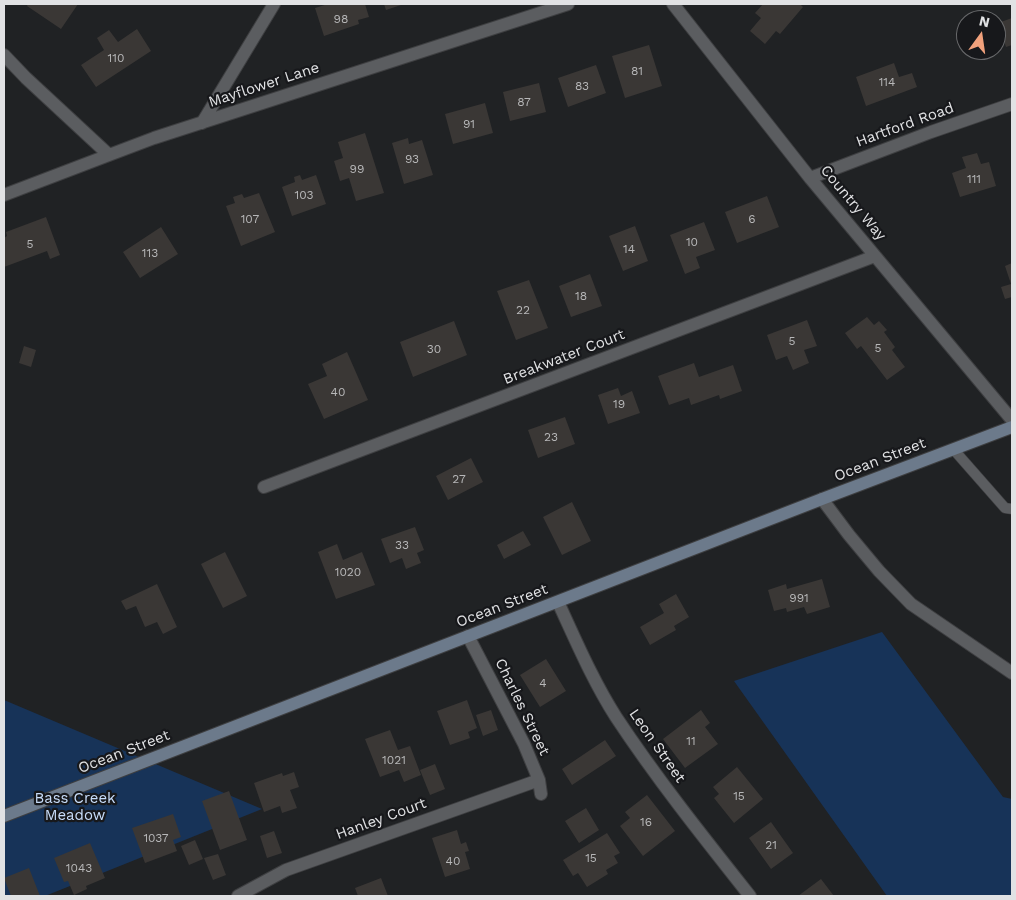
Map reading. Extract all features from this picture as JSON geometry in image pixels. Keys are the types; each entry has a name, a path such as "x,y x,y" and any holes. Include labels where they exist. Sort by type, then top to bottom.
{"main road":[{"name":"Ocean Street","path":"4,816 1012,427"}],"street":[{"path":"202,123 274,4"},
{"name":"Mayflower Lane","path":"4,195 154,138 568,4"},
{"name":"Country Way","path":"673,4 810,178 1012,420"},
{"path":"4,55 109,155"},
{"name":"Hartford Road","path":"810,178 931,132 1012,104"},
{"name":"Breakwater Court","path":"264,487 876,256"},
{"path":"822,499 879,571 911,604 1012,673"},
{"name":"Leon Street","path":"558,602 589,670 615,716 678,805 750,896"},
{"name":"Charles Street","path":"468,636 524,744 539,780 541,794"},
{"name":"Hanley Court","path":"238,896 286,870 539,780"}],"lane":[{"path":"954,450 1005,508 1012,509"}],"green space":[{"path":"882,632 1003,797 1012,799 1012,896 887,896 734,681"},
{"name":"Bass Creek Meadow","path":"4,700 262,809 45,896 4,896"}],"building":[{"path":"28,4 78,4 61,29 27,6"},
{"path":"328,4 365,4 369,17 358,20 359,24 324,36 315,8"},
{"path":"384,4 404,4 386,10"},
{"path":"763,4 800,4 803,7 780,34 776,31 765,44 750,31 761,18 755,13"},
{"path":"1012,18 1012,45 1006,47 1006,20"},
{"path":"137,29 151,51 96,87 81,65 104,50 97,38 109,30 118,42"},
{"path":"649,45 662,86 625,98 612,56"},
{"path":"894,63 899,77 912,73 917,87 866,106 856,77"},
{"path":"596,65 606,93 568,107 558,78"},
{"path":"539,83 546,112 510,121 503,92"},
{"path":"485,103 493,133 453,144 445,114"},
{"path":"365,133 384,193 356,201 349,178 340,181 334,161 343,158 338,142"},
{"path":"408,138 409,144 422,140 433,175 404,184 392,143"},
{"path":"977,153 981,164 989,162 996,186 960,197 952,173 966,168 962,157"},
{"path":"300,175 302,180 316,175 326,204 292,216 282,187 295,182 294,177"},
{"path":"259,193 275,232 241,246 226,206 235,203 233,197 242,194 244,198"},
{"path":"767,196 779,227 737,243 725,212"},
{"path":"46,217 60,255 50,259 47,251 4,267 4,238 7,236 6,232"},
{"path":"704,222 715,250 696,257 700,268 685,274 670,235"},
{"path":"635,226 648,261 623,271 609,236"},
{"path":"161,227 178,254 140,278 123,252"},
{"path":"1012,263 1012,297 1005,299 1001,287 1011,284 1005,266"},
{"path":"590,274 602,306 571,317 559,286"},
{"path":"529,280 548,328 516,340 497,291"},
{"path":"867,317 874,325 879,321 887,330 884,332 895,347 892,350 905,367 887,380 861,346 857,349 845,333"},
{"path":"807,320 817,346 804,350 809,363 793,370 787,356 776,360 767,335"},
{"path":"454,321 467,355 413,377 400,342"},
{"path":"24,346 36,350 31,367 19,363"},
{"path":"347,352 368,400 324,419 308,384 327,376 322,364"},
{"path":"694,363 699,377 733,365 742,391 720,399 719,395 691,405 689,398 669,405 658,376"},
{"path":"618,388 621,396 632,391 640,413 608,424 598,395"},
{"path":"565,417 575,444 538,458 528,430"},
{"path":"471,458 483,482 448,500 436,476"},
{"path":"572,502 591,541 562,555 543,517"},
{"path":"415,527 424,550 417,553 421,563 406,569 402,558 390,563 381,539"},
{"path":"523,531 531,545 504,559 497,545"},
{"path":"337,544 343,560 362,552 375,585 336,599 318,552"},
{"path":"225,552 247,596 223,608 201,564"},
{"path":"822,579 830,607 807,614 804,607 787,612 786,608 774,611 768,590 786,584 787,589"},
{"path":"157,584 177,627 163,634 157,622 145,627 136,606 126,610 121,601"},
{"path":"676,594 689,617 674,626 676,630 650,645 640,627 664,613 659,604"},
{"path":"546,659 566,691 540,707 520,675"},
{"path":"467,700 477,728 468,732 470,738 450,745 437,711"},
{"path":"491,710 498,730 483,736 476,715"},
{"path":"701,710 710,723 705,727 718,744 685,768 663,739"},
{"path":"390,730 398,750 410,746 421,775 404,782 399,770 380,777 365,739"},
{"path":"605,740 616,756 572,785 562,769"},
{"path":"435,764 445,789 430,795 420,770"},
{"path":"737,767 763,799 734,823 714,798 719,794 713,787"},
{"path":"294,772 299,787 290,790 297,808 282,813 280,806 264,812 254,783 282,773 283,776"},
{"path":"229,791 247,840 220,850 202,801"},
{"path":"647,795 675,831 643,856 620,826 630,818 625,812"},
{"path":"586,808 599,830 579,843 565,821"},
{"path":"173,814 181,837 173,840 177,851 145,863 132,828"},
{"path":"771,822 793,853 771,869 749,838"},
{"path":"457,830 461,844 466,842 469,851 465,852 470,869 445,877 432,838"},
{"path":"274,831 282,853 267,858 260,836"},
{"path":"607,833 620,853 614,856 618,863 606,870 608,874 587,887 578,873 573,876 563,860"},
{"path":"195,840 203,859 189,865 181,846"},
{"path":"90,843 105,878 86,886 87,889 74,895 68,881 64,882 54,858"},
{"path":"218,854 226,875 213,880 204,858"},
{"path":"29,868 40,896 11,896 4,878"},
{"path":"381,878 388,896 358,896 355,888"},
{"path":"821,879 834,896 798,896"}]}
